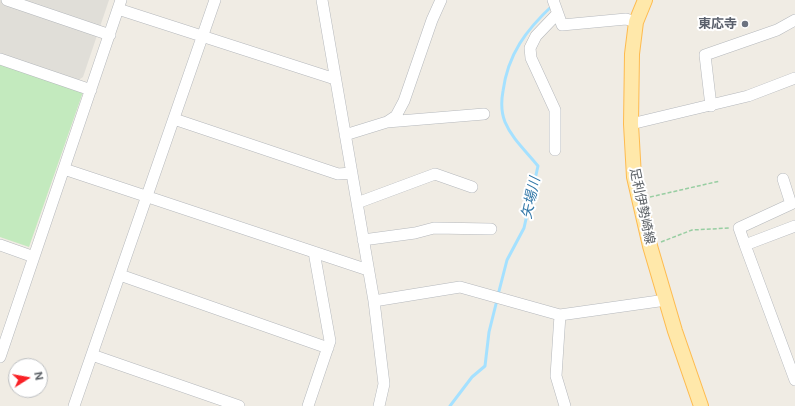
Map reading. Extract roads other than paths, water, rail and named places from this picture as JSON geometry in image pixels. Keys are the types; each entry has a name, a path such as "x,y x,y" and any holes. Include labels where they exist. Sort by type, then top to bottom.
{"main road":[{"name":"足利伊勢崎線","path":"645,0 636,22 632,54 632,155 638,199 666,300 690,377 701,406"}],"street":[{"path":"7,0 110,34"},
{"path":"74,406 148,197 214,0"},
{"path":"322,0 374,301 384,384 379,406"},
{"path":"387,122 396,116 404,102 432,20 441,0"},
{"path":"553,0 562,26 626,19 636,22"},
{"path":"0,357 5,325 34,257 120,5 202,37 335,78"},
{"path":"555,150 555,110 531,58 530,48 536,36 557,14"},
{"path":"711,106 705,55 776,30 795,20"},
{"path":"0,59 91,90"},
{"path":"631,124 748,96 795,78"},
{"path":"345,135 387,122 484,114"},
{"path":"174,119 338,174 352,173"},
{"path":"64,169 368,270"},
{"path":"357,203 435,174 472,187"},
{"path":"783,179 791,204 739,228 795,380"},
{"path":"745,245 795,226"},
{"path":"363,240 415,234 434,228 491,229"},
{"path":"0,245 34,257"},
{"path":"308,406 330,341 314,252"},
{"path":"120,275 328,348"},
{"path":"374,301 460,287 560,315 666,300"},
{"path":"560,315 556,376 565,406"},
{"path":"92,355 239,406"}],"waterway":[{"name":"矢場川","path":"498,295 507,260 524,228 538,166 516,140 505,122 502,103 505,78 514,54 527,33 543,14 553,5"},
{"name":"矢場川","path":"450,406 472,377 485,366 489,332 497,300"}],"place":[{"name":"東応寺","path":"745,24"}]}
